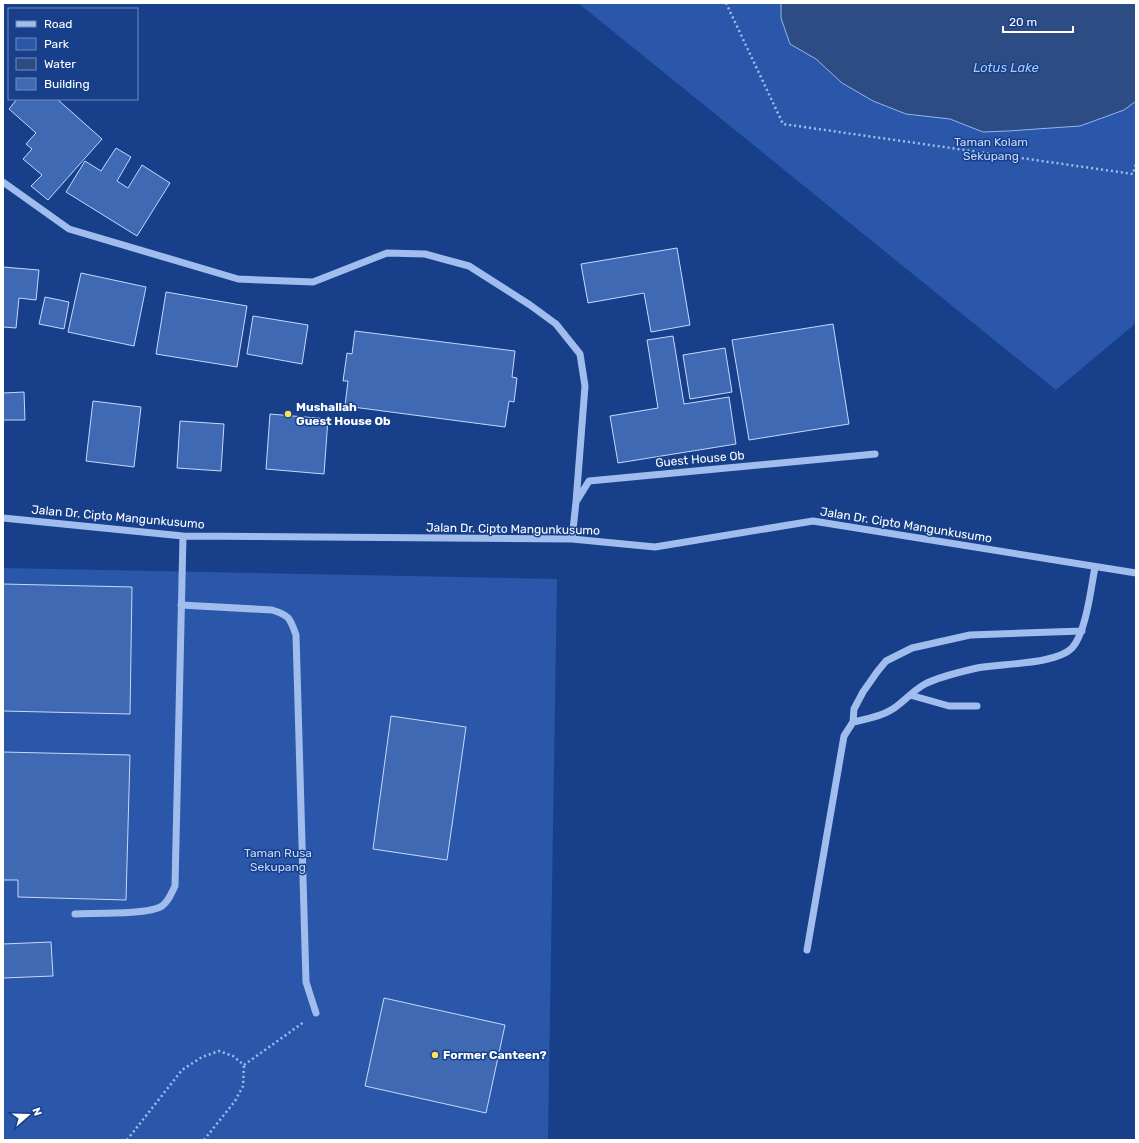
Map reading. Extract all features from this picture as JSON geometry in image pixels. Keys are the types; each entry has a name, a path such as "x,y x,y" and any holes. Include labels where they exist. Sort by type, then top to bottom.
{"street":[{"path":"3,182 68,229 238,279 313,282 387,253 425,254 469,266 530,305 556,324 580,354 585,386 576,502"},
{"name":"Guest House Ob","path":"572,539 576,502 589,481 875,454"},
{"name":"Jalan Dr. Cipto Mangunkusumo","path":"3,518 183,536 572,539 655,547 813,521 1136,573"},
{"path":"75,914 143,911 160,907 169,899 175,886 183,536"},
{"path":"853,722 877,716 891,710 926,684 953,674 978,668 1048,659 1064,654 1073,647 1082,631 1095,567"},
{"path":"181,605 272,610 284,614 292,624 296,635 306,982 316,1013"},
{"path":"807,950 844,736 853,722 854,710 863,692 886,661 912,648 970,636 1082,631"},
{"path":"910,695 949,706 977,706"}],"path":[{"path":"726,3 783,124 1133,174 1136,163"},
{"path":"244,1065 316,1013"},
{"path":"127,1140 182,1070 202,1057 219,1051 233,1056 244,1065"},
{"path":"204,1140 235,1101 243,1086 244,1065"}],"green space":[{"name":"Taman Kolam Sekupang","path":"578,3 1136,3 1136,323 1056,390"},
{"name":"Taman Rusa Sekupang","path":"3,568 557,579 548,1140 3,1140"}],"water":[{"name":"Lotus Lake","path":"781,3 1136,3 1136,101 1124,110 1080,126 1008,131 983,132 950,119 906,114 873,101 842,83 816,59 790,44 781,18"}],"building":[{"path":"16,100 58,100 102,139 48,200 31,186 42,175 23,159 32,149 26,144 36,133 9,109"},
{"path":"116,148 131,157 117,181 128,188 142,165 170,183 137,236 66,192 85,161 101,171"},
{"path":"677,248 690,325 651,332 644,293 588,303 581,264"},
{"path":"3,267 39,270 36,300 19,298 16,328 3,327"},
{"path":"81,273 146,287 134,346 68,332"},
{"path":"166,292 247,306 237,367 156,354"},
{"path":"45,297 69,302 64,329 39,324"},
{"path":"253,316 308,325 302,364 247,354"},
{"path":"833,324 849,424 749,440 732,340"},
{"path":"355,331 515,351 512,377 517,378 514,402 509,401 505,427 345,406 348,381 343,381 347,353 352,354"},
{"path":"673,336 684,404 729,397 736,444 618,463 610,416 658,408 647,340"},
{"path":"725,348 732,392 690,399 683,355"},
{"path":"24,392 25,420 3,420 3,393"},
{"path":"93,401 141,407 134,467 86,461"},
{"path":"270,414 328,419 324,474 266,469"},
{"path":"180,421 224,424 221,471 177,468"},
{"path":"3,584 132,587 130,714 3,711"},
{"path":"391,716 466,727 447,860 373,849"},
{"path":"3,752 130,755 126,900 18,897 18,880 3,880"},
{"path":"51,942 53,976 3,978 3,944"},
{"name":"Former Canteen?","path":"384,998 505,1025 486,1113 365,1086"}],"place":[{"name":"Mushallah Guest House Ob","path":"288,414"},
{"name":"Former Canteen?","path":"435,1055"}]}
